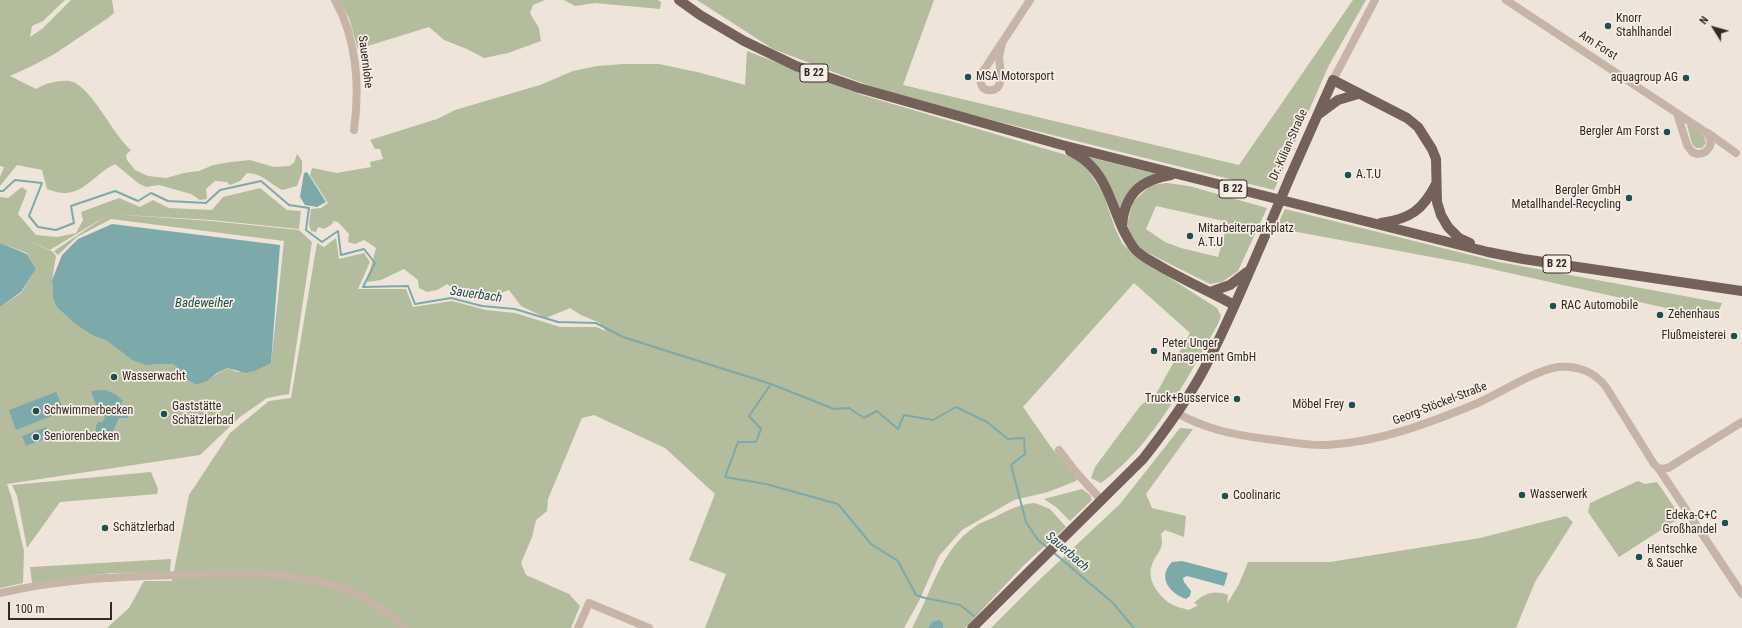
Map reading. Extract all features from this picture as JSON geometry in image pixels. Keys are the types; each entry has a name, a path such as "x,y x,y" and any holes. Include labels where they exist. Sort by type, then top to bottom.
{"main road":[{"name":"B 22","path":"679,0 744,41 796,66 859,88 1062,145 1488,252 1522,259 1742,291"},
{"path":"1333,80 1407,118 1418,127 1428,142 1436,159 1437,202 1441,215 1448,227 1459,238 1488,252"},
{"name":"Dr.-Kilian-Straße","path":"972,628 1042,557 1102,501 1142,459 1177,413 1203,371 1234,305 1333,80"},
{"path":"1315,118 1325,108 1338,100 1358,94"},
{"path":"1062,145 1081,157 1093,168 1108,193 1122,228 1135,249 1143,256 1234,305"},
{"path":"1122,228 1124,213 1129,198 1137,189 1149,181 1175,174"},
{"path":"1375,224 1398,221 1408,216 1428,199 1437,182"},
{"path":"1210,292 1230,285 1250,269"}],"street":[{"name":"Sauernlohe","path":"335,0 347,27 354,53 358,105 354,130"},
{"path":"1002,44 1000,53 1000,84 996,89 988,90 983,88 980,83 980,78 1030,0"},
{"name":"Dr.-Kilian-Straße","path":"1333,80 1375,0"},
{"name":"Am Forst","path":"1506,0 1736,153"},
{"path":"1677,113 1687,145 1692,152 1701,154 1710,148 1711,137 1707,133"},
{"name":"Georg-Stöckel-Straße","path":"1177,413 1193,422 1220,432 1250,437 1327,445 1380,438 1434,421 1492,397 1544,371 1557,367 1569,366 1587,371 1603,384 1654,464 1659,469 1742,593"},
{"path":"1659,469 1668,468 1742,422"},
{"path":"1059,450 1075,471 1102,501"},
{"path":"0,593 27,587 106,577 234,573 289,576 319,582 352,592 375,605 405,628"},
{"path":"578,628 589,603 649,628"}],"green space":[{"path":"0,0 65,0 43,21 32,26 30,37 43,28 71,0 112,0 114,13 108,18 56,53 10,76 36,89 47,84 60,81 69,81 77,84 93,100 117,134 131,150 126,155 127,160 135,170 148,176 166,178 199,171 213,165 250,160 274,167 289,166 294,163 297,154 302,161 302,172 297,186 282,190 257,175 247,173 240,181 230,185 227,182 215,181 206,189 207,199 200,200 191,194 159,185 146,187 138,183 115,164 84,186 68,193 47,189 42,170 17,165 0,186 0,177 4,167 0,166"},
{"path":"339,0 545,0 533,5 530,13 539,28 541,41 508,53 484,58 467,49 444,40 429,27 358,49 349,18"},
{"path":"564,0 658,0 661,2 660,9 595,3 575,6"},
{"path":"697,0 934,0 903,85 1239,165 1353,0 1366,0 1329,65 1274,190 899,97 773,49"},
{"path":"747,51 862,95 1063,154 1081,161 1103,193 1115,228 1122,243 1134,255 1217,308 1221,316 1218,324 1181,389 1153,431 1120,467 1101,483 1091,478 1095,467 1141,405 1156,394 1190,333 1134,283 1023,407 1051,447 1077,478 1076,481 1048,492 1014,500 962,530 939,556 919,601 904,628 705,628 726,574 689,560 715,494 665,448 594,415 582,418 548,499 547,511 536,520 532,537 521,563 526,575 569,594 580,606 571,628 107,628 129,608 144,581 172,581 189,495 230,433 269,401 291,398 317,243 324,247 336,238 339,259 364,253 370,262 358,289 406,289 413,307 452,301 486,310 515,313 560,327 596,327 606,331 600,323 581,315 570,308 546,318 521,306 509,290 484,298 470,298 459,294 447,284 437,290 427,292 419,288 418,280 404,269 381,280 367,282 376,248 364,240 355,244 348,242 349,234 338,222 334,221 331,225 324,229 318,227 316,232 311,231 309,225 311,209 321,208 328,203 310,175 312,168 337,173 371,167 370,162 383,159 380,149 375,149 370,140 437,119 455,110 540,85 573,71 597,66 659,64 697,72 745,85"},
{"path":"1687,125 1704,136 1706,143 1702,148 1696,148 1692,144"},
{"path":"1088,157 1157,174 1142,180 1132,187 1125,197 1119,212"},
{"path":"1167,183 1189,186 1267,208 1238,271 1222,282 1210,284 1144,251 1132,239 1127,224 1133,202 1151,185","holes":["1156,206 1228,222 1218,257 1181,248 1165,242 1146,229"]},
{"path":"22,187 27,191 18,214 36,235 57,237 76,233 83,220 81,212 119,198 140,207 153,200 169,208 212,210 223,197 260,188 287,210 301,211 299,229 211,220 109,214 211,221 299,230 312,242 289,394 267,398 240,417 200,455 7,484 24,551 23,583 0,588 0,307 21,293 36,269 27,253 0,243 0,197 8,198","holes":["106,216 54,251 58,255 77,237 111,219 284,241 271,363 237,372 227,368 196,385 179,374 177,367 172,364 145,365 132,360 107,341 94,336 53,298 52,280 56,256 53,252 28,240 50,250"]},
{"path":"1285,209 1499,262 1722,303 1720,308 1711,318 1469,264 1276,228"},
{"path":"1180,428 1193,429 1146,494 1152,508 1186,516 1184,537 1165,530 1161,534 1162,544 1152,565 1151,576 1152,582 1158,592 1166,601 1175,606 1189,610 1198,605 1194,603 1210,593 1223,593 1228,595 1227,604 1239,584 1248,562 1330,562 1480,538 1566,516 1573,522 1535,582 1516,628 991,628 1035,584 1120,504"},
{"path":"151,472 158,489 157,494 60,502 27,548 17,496 12,485"},
{"path":"1638,481 1645,484 1657,482 1681,517 1619,557 1588,512 1590,503"},
{"path":"1082,489 1090,495 1092,500 1070,521 1056,507 1044,499"},
{"path":"1035,503 1050,509 1066,527 1024,565 965,628 943,628 943,623 932,622 928,628 912,628 945,559 964,535 980,523 1019,506"},
{"path":"171,559 170,572 111,573 32,583 30,567"}],"water":[{"path":"307,172 326,202 317,207 305,205 300,197 304,173"},
{"name":"Badeweiher","path":"112,224 280,245 271,363 257,370 246,373 227,368 217,373 207,381 196,385 179,374 177,367 172,364 145,365 132,360 107,341 94,336 77,325 57,307 53,298 52,280 62,255 78,239"},
{"path":"0,243 27,254 36,269 21,292 0,307"},
{"path":"105,390 115,394 123,401 121,403 123,407 126,407 128,418 119,418 113,431 104,436 96,435 96,426 98,422 102,422 105,418 103,413 99,413 91,391"},
{"name":"Schwimmerbecken","path":"56,392 64,411 16,430 9,410"},
{"name":"Seniorenbecken","path":"46,427 50,437 26,446 22,436"},
{"path":"1182,561 1228,573 1224,586 1187,576 1183,578 1184,582 1191,591 1190,596 1186,599 1180,596 1170,589 1165,579 1165,573 1172,562"},
{"path":"939,620 943,623 943,628 928,628 932,622"}],"waterway":[{"name":"Sauerbach","path":"0,191 3,191 15,180 42,183 29,216 38,227 56,230 74,223 71,206 115,191 138,201 151,193 168,201 206,203 220,190 261,181 289,205 309,208 306,230 322,242 338,231 341,255 364,249 375,263 363,287 408,286 415,304 451,298 482,306 515,309 558,322 596,323 623,337 771,384 834,409 849,408 864,418 877,411 898,429 904,415 933,420 956,407 987,422 1008,439 1024,438 1025,454 1011,465 1026,522 1038,540 1048,548"},
{"name":"Sauerbach","path":"771,384 749,416 761,429 756,442 738,442 725,477 766,484 838,504 871,544 898,561 916,595 960,605 974,616"},
{"name":"Sauerbach","path":"1053,552 1113,603 1134,628"}],"place":[{"name":"Knorr Stahlhandel","path":"1608,26"},
{"name":"MSA Motorsport","path":"968,77"},
{"name":"aquagroup AG","path":"1686,78"},
{"name":"Bergler Am Forst","path":"1667,132"},
{"name":"A.T.U","path":"1348,175"},
{"name":"Bergler GmbH Metallhandel-Recycling","path":"1629,198"},
{"name":"Mitarbeiterparkplatz A.T.U","path":"1190,236"},
{"name":"RAC Automobile","path":"1553,306"},
{"name":"Zehenhaus","path":"1660,315"},
{"name":"Flußmeisterei","path":"1734,336"},
{"name":"Peter Unger Management GmbH","path":"1154,351"},
{"name":"Wasserwacht","path":"114,377"},
{"name":"Truck+Busservice","path":"1237,399"},
{"name":"Möbel Frey","path":"1352,405"},
{"name":"Schwimmerbecken","path":"36,411"},
{"name":"Gaststätte Schätzlerbad","path":"164,414"},
{"name":"Seniorenbecken","path":"36,437"},
{"name":"Wasserwerk","path":"1522,495"},
{"name":"Coolinaric","path":"1225,496"},
{"name":"Edeka-C+C Großhandel","path":"1725,523"},
{"name":"Schätzlerbad","path":"105,528"},
{"name":"Hentschke & Sauer","path":"1639,557"}]}
